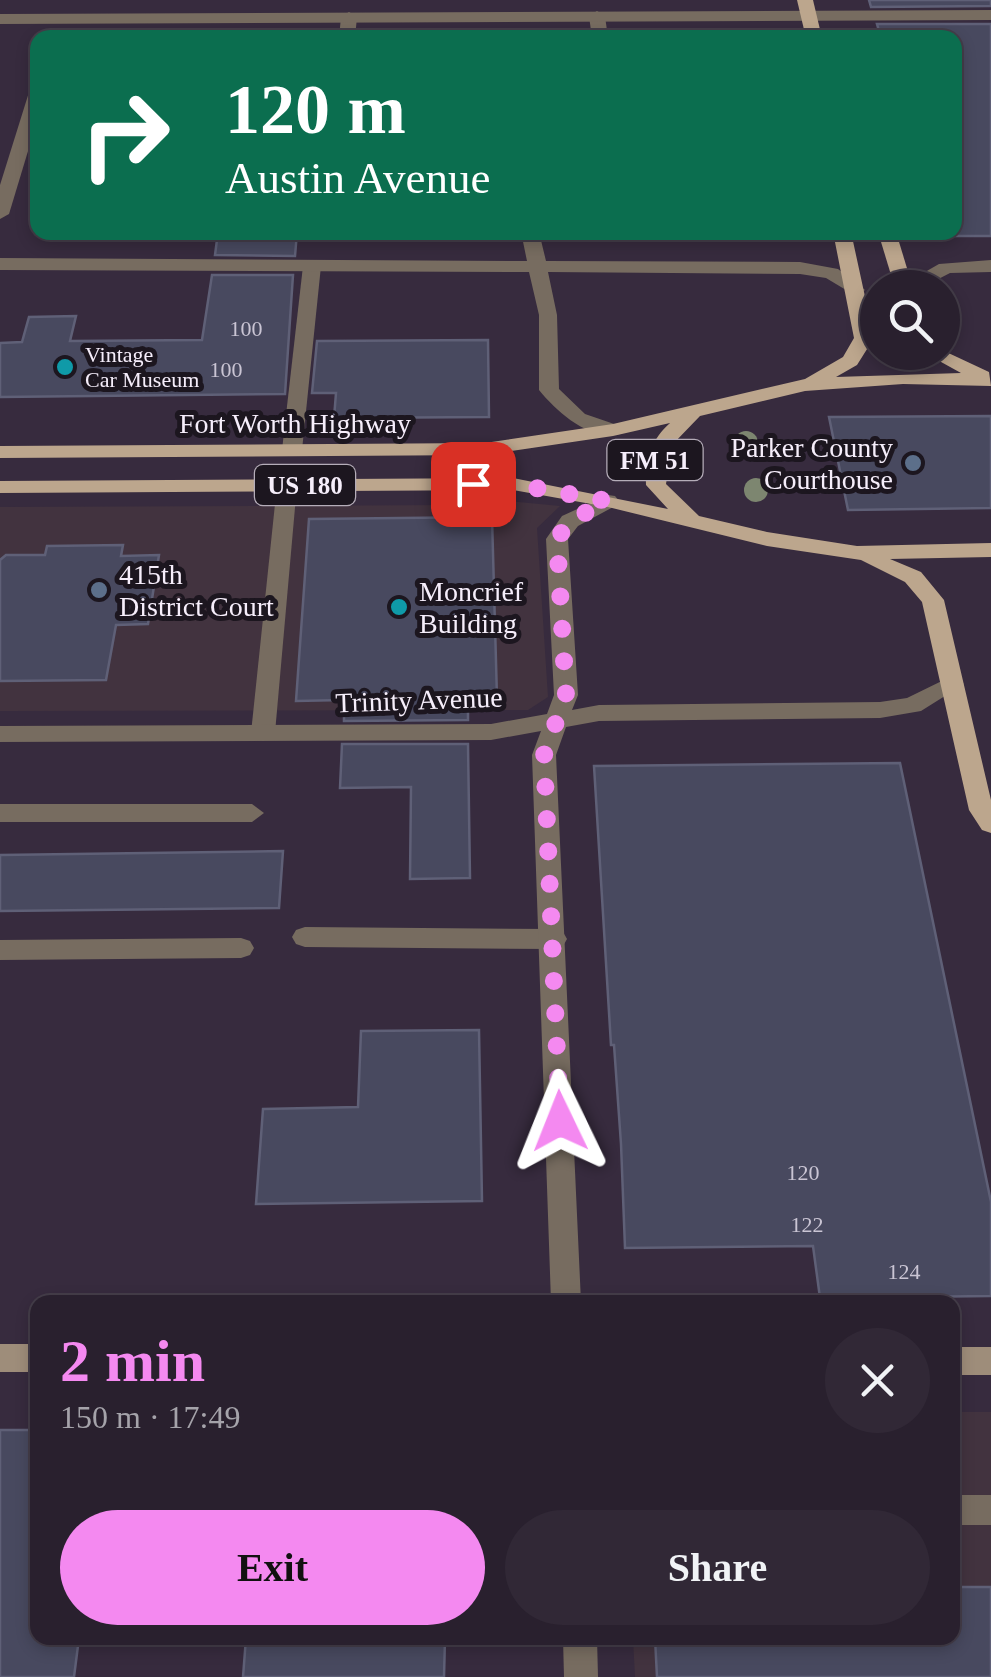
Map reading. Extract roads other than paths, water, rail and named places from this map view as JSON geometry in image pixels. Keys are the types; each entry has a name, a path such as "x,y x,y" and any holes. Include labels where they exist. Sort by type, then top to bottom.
{"main road":[{"path":"806,385 850,362 864,338 864,322 844,240"},
{"path":"890,240 899,270"},
{"path":"960,365 991,380"},
{"name":"US 180","path":"706,408 806,385 904,378 991,380"},
{"name":"Fort Worth Highway","path":"0,452 484,449 614,430 706,408"},
{"name":"FM 51","path":"692,521 656,485 655,461 668,432 706,408"},
{"name":"US 180","path":"0,487 513,484 608,501 767,539 857,553 991,550"},
{"path":"857,553 913,577 933,600 982,810 991,824"}],"street":[{"path":"55,30 64,0"},
{"path":"0,19 349,17 516,8 598,16 806,8 991,15"},
{"path":"598,16 599,30"},
{"path":"348,30 349,17"},
{"path":"0,214 30,115"},
{"path":"532,240 548,315 549,390 578,418 614,430"},
{"path":"0,264 800,268 830,273 856,290"},
{"path":"292,450 312,266"},
{"path":"942,270 991,266"},
{"path":"262,733 287,485"},
{"path":"566,1295 544,755 566,695 557,539 570,521 608,501"},
{"name":"Trinity Avenue","path":"0,734 491,732 600,713 880,710 913,705 952,684"},
{"path":"0,813 252,813"},
{"path":"306,937 554,940"},
{"path":"0,950 241,948"},
{"path":"0,1358 30,1358"},
{"path":"960,1362 991,1361"},
{"path":"960,1510 991,1510"},
{"path":"580,1645 581,1677"}],"place":[{"name":"Vintage Car Museum","path":"65,367"},
{"name":"Parker County Courthouse","path":"913,463"},
{"name":"415th District Court","path":"99,590"},
{"name":"Moncrief Building","path":"399,607"}]}
